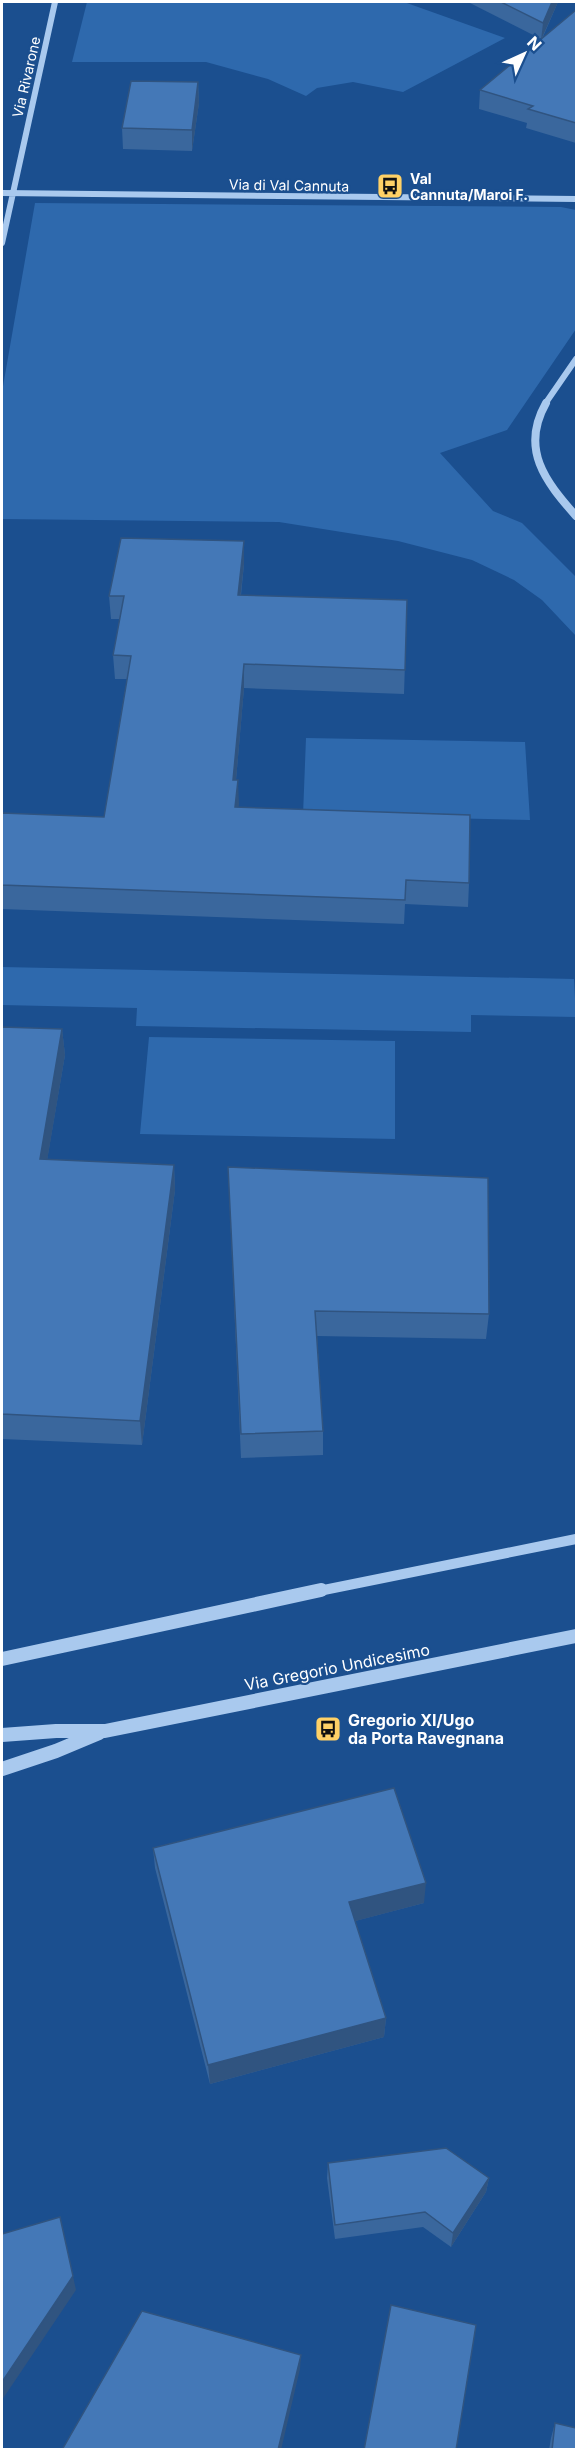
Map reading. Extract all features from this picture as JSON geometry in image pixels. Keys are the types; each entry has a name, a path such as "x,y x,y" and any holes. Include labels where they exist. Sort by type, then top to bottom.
{"street":[{"name":"Via Rivarone","path":"2,243 55,2"},
{"name":"Via di Val Cannuta","path":"2,193 576,199"},
{"path":"576,359 543,410 534,434 537,458 545,477 576,516"},
{"path":"2,1659 425,1568 576,1539"},
{"name":"Via Gregorio Undicesimo","path":"2,1735 105,1731 576,1636"},
{"name":"Via Gregorio Undicesimo","path":"2,1769 56,1751 105,1731"}],"shaded area":[{"path":"87,2 404,2 505,38 403,92 353,82 317,88 306,96 268,79 206,62 72,62"},
{"path":"35,203 561,207 576,210 576,329 507,430 440,453 493,511 522,523 576,577 576,636 542,600 514,580 472,560 398,541 279,522 2,519 2,392"},
{"path":"306,738 525,742 530,820 303,815"},
{"path":"2,967 574,979 576,1017 471,1015 471,1032 136,1026 137,1008 2,1005"},
{"path":"149,1037 395,1041 395,1139 140,1134"}],"building":[{"path":"501,2 552,2 543,23"},
{"path":"576,10 576,123 528,109 533,106 480,90"},
{"path":"131,81 198,82 192,130 122,128"},
{"path":"121,538 244,541 238,595 407,600 405,670 244,664 233,780 238,780 235,807 470,815 469,883 406,880 405,900 2,885 2,813 104,817 131,656 113,655 124,596 109,596"},
{"path":"2,1027 62,1029 40,1159 174,1165 140,1421 2,1414"},
{"path":"228,1167 488,1178 489,1314 315,1311 323,1431 241,1434"},
{"path":"394,1788 426,1883 349,1902 386,2018 208,2065 153,1848"},
{"path":"446,2148 489,2178 453,2233 425,2212 335,2225 328,2163"},
{"path":"60,2217 73,2276 2,2382 2,2234"},
{"path":"391,2305 476,2325 456,2450 364,2450"},
{"path":"142,2311 301,2355 278,2450 62,2450"},
{"path":"555,2423 576,2428 576,2450 552,2450"}],"place":[{"name":"Val Cannuta/Maroi F.","path":"390,186"},
{"name":"Gregorio XI/Ugo da Porta Ravegnana","path":"328,1729"}]}
